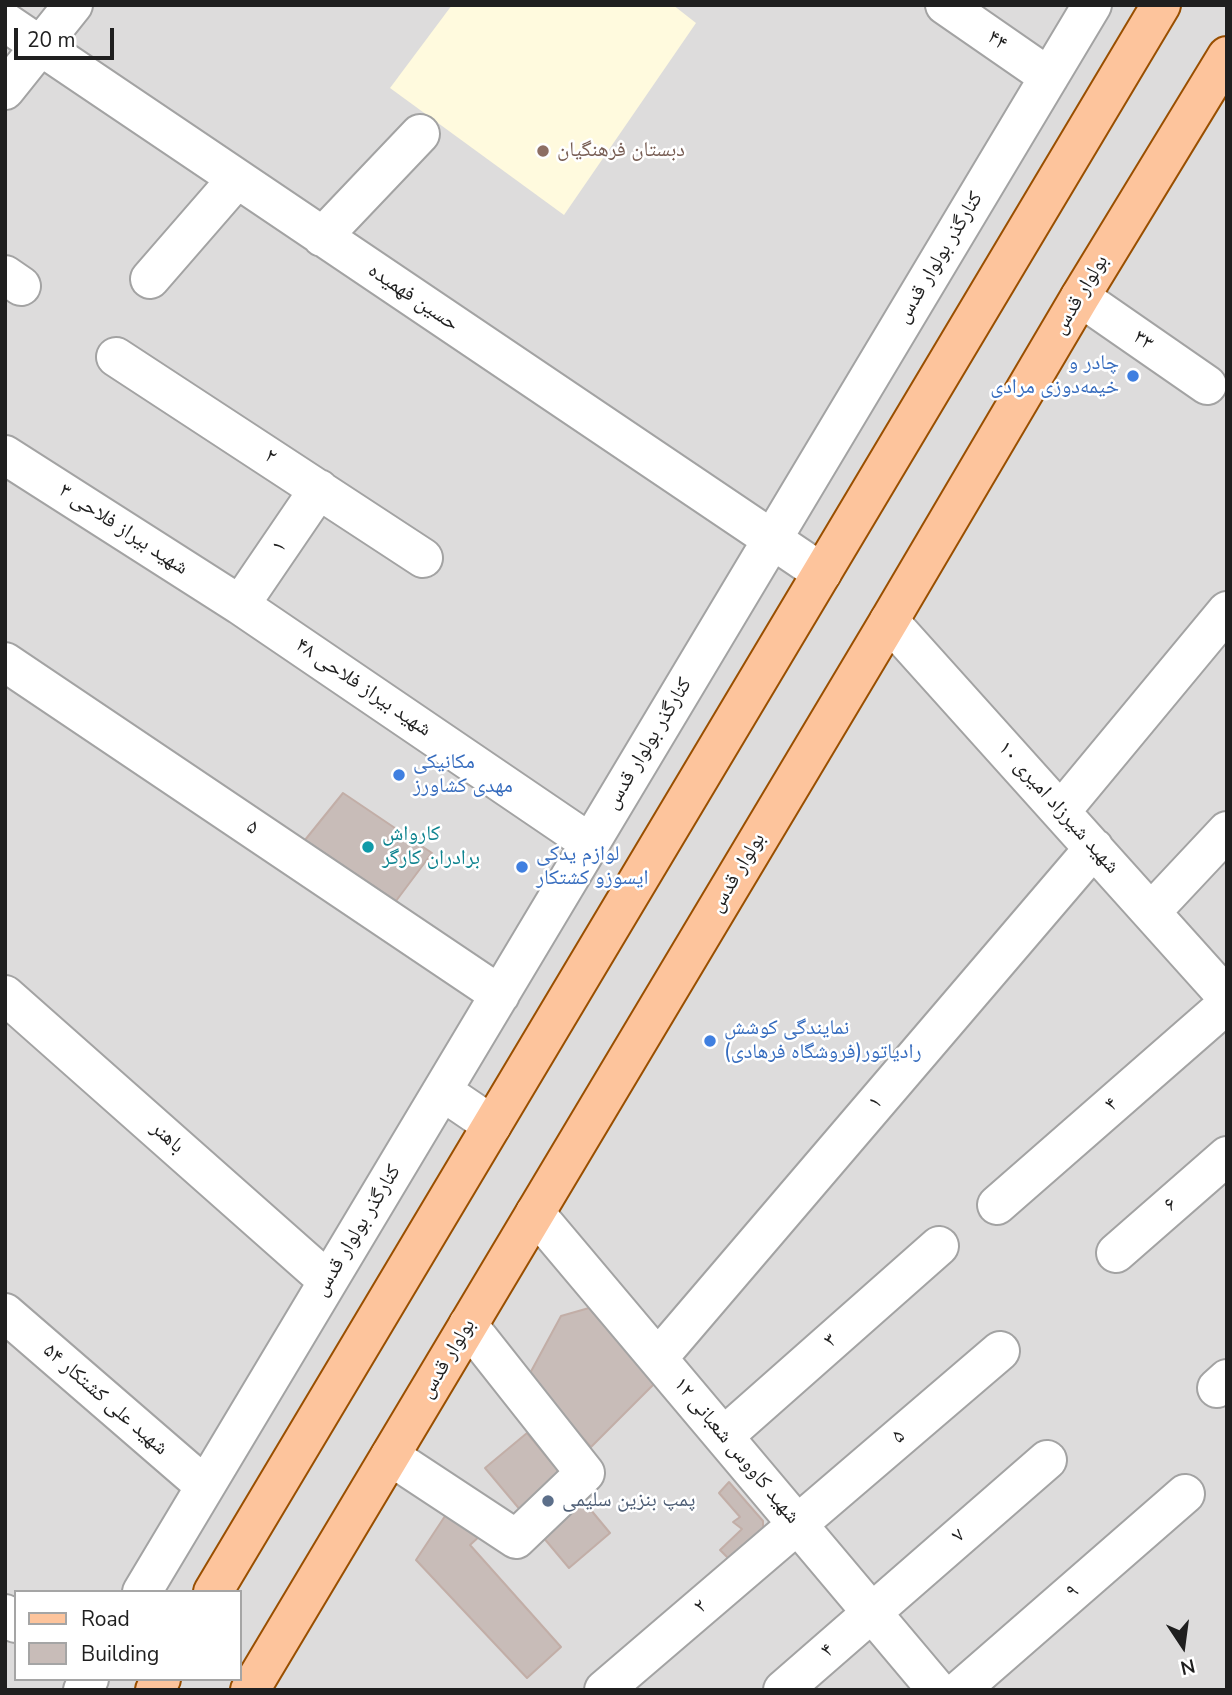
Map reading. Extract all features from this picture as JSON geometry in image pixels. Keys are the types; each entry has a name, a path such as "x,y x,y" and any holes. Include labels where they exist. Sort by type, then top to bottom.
{"main road":[{"path":"214,1590 822,573 1151,9"},
{"name":"بولوار قدس","path":"250,1690 1080,297 1227,56"}],"street":[{"path":"5,90 73,5"},
{"name":"۴۴","path":"945,5 1049,77"},
{"name":"کنارگذر بولوار قدس","path":"143,1590 1092,5"},
{"name":"حسین فهمیده","path":"5,22 38,47 822,573"},
{"path":"322,237 420,134"},
{"path":"150,279 236,180"},
{"name":"۳۳","path":"1080,297 1207,385"},
{"name":"۲","path":"116,357 423,558"},
{"name":"شهید بیراز فلاحی ۳","path":"5,454 240,605"},
{"name":"۱","path":"240,605 319,489"},
{"name":"شهید بیراز فلاحی ۴۸","path":"240,605 590,843"},
{"path":"1060,811 1227,611"},
{"name":"شهید شیرزاد امیری ۱۰","path":"889,621 1227,997"},
{"name":"۵","path":"5,662 499,995"},
{"path":"1151,912 1227,831"},
{"name":"۱","path":"658,1358 1094,848"},
{"name":"باهنر","path":"5,995 328,1281"},
{"name":"۴","path":"997,1205 1227,1004"},
{"path":"442,1091 492,1125"},
{"name":"۶","path":"1116,1254 1227,1156"},
{"name":"شهید کاووس شعبانی ۱۲","path":"535,1213 937,1690"},
{"name":"۳","path":"724,1436 939,1246"},
{"name":"شهید علی کشتکار ۵۴","path":"5,1313 205,1486"},
{"path":"390,1456 516,1539 586,1473 468,1325"},
{"name":"۵","path":"798,1524 1000,1350"},
{"name":"۷","path":"872,1612 1047,1460"},
{"name":"۹","path":"960,1690 1185,1494"},
{"name":"۲","path":"604,1690 798,1524"},
{"name":"۴","path":"783,1690 872,1612"}],"shaded area":[{"path":"5,5 1227,5 1227,1690 5,1690"},
{"name":"دبستان فرهنگیان","path":"452,5 673,5 696,23 564,215 390,88"}],"building":[{"name":"کارواش برادران کارگر","path":"343,793 432,853 396,901 305,840"},
{"path":"589,1308 655,1383 591,1447 528,1377 561,1316"},
{"name":"پمپ بنزین سلیمی","path":"527,1433 610,1533 569,1568 485,1468"},
{"path":"729,1482 763,1521 763,1530 730,1560 720,1550 742,1529 733,1522 740,1517 719,1493"},
{"path":"451,1507 482,1534 470,1545 561,1647 527,1678 416,1560"}],"place":[{"name":"دبستان فرهنگیان","path":"543,151"},
{"name":"چادر و خیمه‌دوزی مرادی","path":"1133,376"},
{"name":"مکانیکی مهدی کشاورز","path":"399,775"},
{"name":"کارواش برادران کارگر","path":"368,847"},
{"name":"لوازم یدکی ایسوزو کشتکار","path":"522,867"},
{"name":"نمایندگی کوشش رادیاتور(فروشگاه فرهادی)","path":"710,1041"},
{"name":"پمپ بنزین سلیمی","path":"548,1501"}]}
